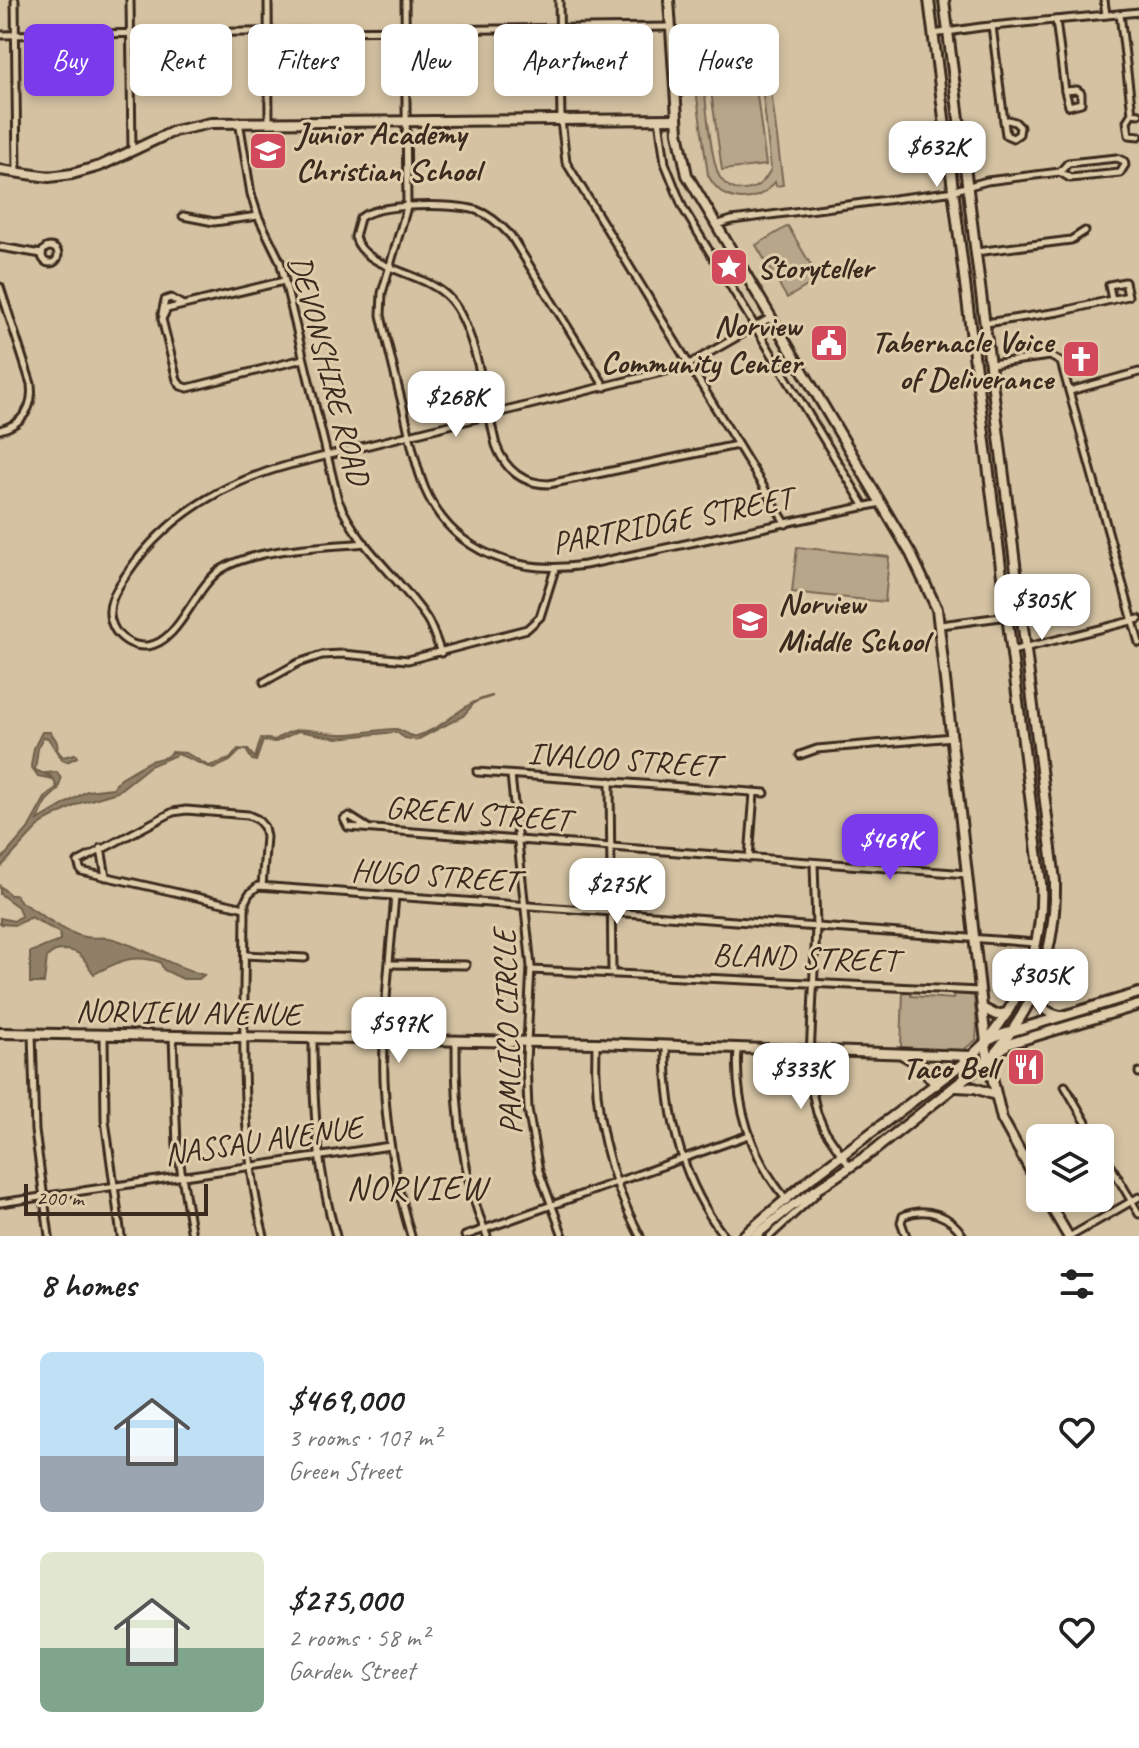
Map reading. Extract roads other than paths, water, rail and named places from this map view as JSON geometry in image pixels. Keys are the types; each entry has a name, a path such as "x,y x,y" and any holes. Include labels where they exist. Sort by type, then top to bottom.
{"main road":[{"path":"669,0 671,24"},
{"path":"743,1236 785,1198 936,1085 986,1042 1008,1013 1025,979 1036,943 1041,883 929,0"},
{"path":"944,0 1055,881 1052,938 1037,987 1012,1031 988,1060"},
{"path":"676,96 680,150 687,175 925,579 941,625 988,1060 995,1095 1009,1133 1026,1163"},
{"path":"0,170 49,177 72,174 100,166 174,131 211,123 677,119"},
{"path":"1041,883 1055,881"},
{"path":"1037,987 1040,1005 1061,1017"},
{"path":"986,1042 1012,1031 1139,993"},
{"path":"755,1236 792,1206 850,1167 1008,1044 1139,1005"},
{"path":"982,1008 995,1014 1008,1013"},
{"name":"NORVIEW AVENUE","path":"0,1033 596,1043 971,1056"},
{"path":"902,1055 919,1064 936,1085"},
{"path":"955,1087 975,1088 995,1095"},
{"path":"1054,1212 1069,1236"}],"street":[{"path":"15,0 17,173"},
{"path":"130,0 131,24"},
{"path":"268,0 268,24"},
{"name":"PARTRIDGE STREET","path":"405,0 405,24"},
{"path":"559,0 560,24"},
{"path":"1104,0 1106,15"},
{"path":"933,34 1139,12"},
{"path":"1120,14 1136,113 1128,117 1128,133 1139,136"},
{"path":"1056,20 1065,91"},
{"path":"992,26 1004,121"},
{"path":"0,35 130,34"},
{"path":"132,96 132,150"},
{"path":"269,96 269,122"},
{"name":"PARTRIDGE STREET","path":"406,96 407,207 382,293 381,315 426,492 442,518 459,535 499,560 526,567 555,569 881,503"},
{"path":"561,96 564,155 572,174 786,524"},
{"path":"659,119 665,163 676,195 865,507"},
{"name":"DEVONSHIRE ROAD","path":"239,121 243,158 258,216 276,252 342,510 426,618 441,653"},
{"path":"715,226 732,220 954,191 987,181 1060,172 1070,178 1120,173 1125,165 1120,159 1105,159 1068,163 1060,172"},
{"path":"605,387 502,225 485,214 466,208 371,210 357,222 355,237 359,248 369,257 432,284 455,305 466,325 496,445 504,462 522,478 541,484 737,445"},
{"path":"183,216 214,222 258,216"},
{"path":"976,252 1071,240 1085,231"},
{"path":"0,247 42,254"},
{"path":"284,281 182,305 175,299 165,300 162,315 177,380 183,388 303,359"},
{"path":"0,287 31,384 32,397 22,419 0,430"},
{"path":"986,323 1112,300"},
{"path":"365,543 252,556 233,563 209,579 168,637 151,646 126,641 116,632 110,618 113,596 145,547 167,525 218,493 270,470 688,365 770,318"},
{"path":"991,364 1050,356 1061,362 1136,620 1139,643"},
{"path":"1070,391 1139,372"},
{"path":"264,682 298,663 322,655 396,660 441,653 530,627 540,617 555,569"},
{"path":"941,625 1008,616"},
{"path":"1012,651 1136,620"},
{"path":"800,755 817,749 953,737"},
{"name":"IVALOO STREET","path":"477,772 765,793"},
{"name":"PAMLICO CIRCLE","path":"511,775 531,970 527,1042 531,1131 539,1171 563,1236"},
{"path":"610,781 612,973"},
{"path":"749,858 754,793"},
{"path":"245,908 81,871 78,866 80,860 101,848 179,811 248,815 261,822 266,832 262,886 254,888 249,894 245,908 244,1112 250,1166 264,1236"},
{"name":"GREEN STREET","path":"368,828 968,874"},
{"path":"101,848 106,877"},
{"path":"814,863 816,927 809,1079 817,1113 850,1167"},
{"name":"HUGO STREET","path":"262,886 1036,943"},
{"path":"395,896 384,1078 390,1146 411,1236"},
{"path":"245,955 305,958"},
{"path":"390,964 466,965"},
{"name":"BLAND STREET","path":"531,970 980,991"},
{"path":"32,1033 35,1122 49,1236"},
{"path":"104,1035 105,1120 121,1236"},
{"path":"173,1036 174,1114 192,1236"},
{"path":"313,1038 315,1114 336,1236"},
{"path":"456,1041 456,1092 463,1147 468,1176 487,1236"},
{"path":"596,1043 598,1109 604,1143 616,1182 640,1236"},
{"path":"666,1046 667,1095 682,1159 698,1196 724,1236"},
{"path":"738,1049 739,1096 749,1135 761,1163 792,1206"},
{"path":"1065,1086 1087,1124"},
{"path":"465,1236 749,1135"},
{"name":"NASSAU AVENUE","path":"0,1203 390,1146"},
{"path":"1114,1171 1139,1214"},
{"path":"770,1236 834,1178"},
{"path":"1069,1236 1139,1197"},
{"path":"906,1236 901,1222 903,1216 922,1212 945,1217 963,1236"}],"place":[{"name":"Junior Academy Christian School","path":"268,151"},
{"name":"Storyteller","path":"729,267"},
{"name":"Norview Community Center","path":"829,343"},
{"name":"Tabernacle Voice of Deliverance","path":"1081,359"},
{"name":"Norview Middle School","path":"750,621"},
{"name":"Taco Bell","path":"1026,1067"}],"district":[{"name":"NORVIEW","path":"417,1187"}]}
